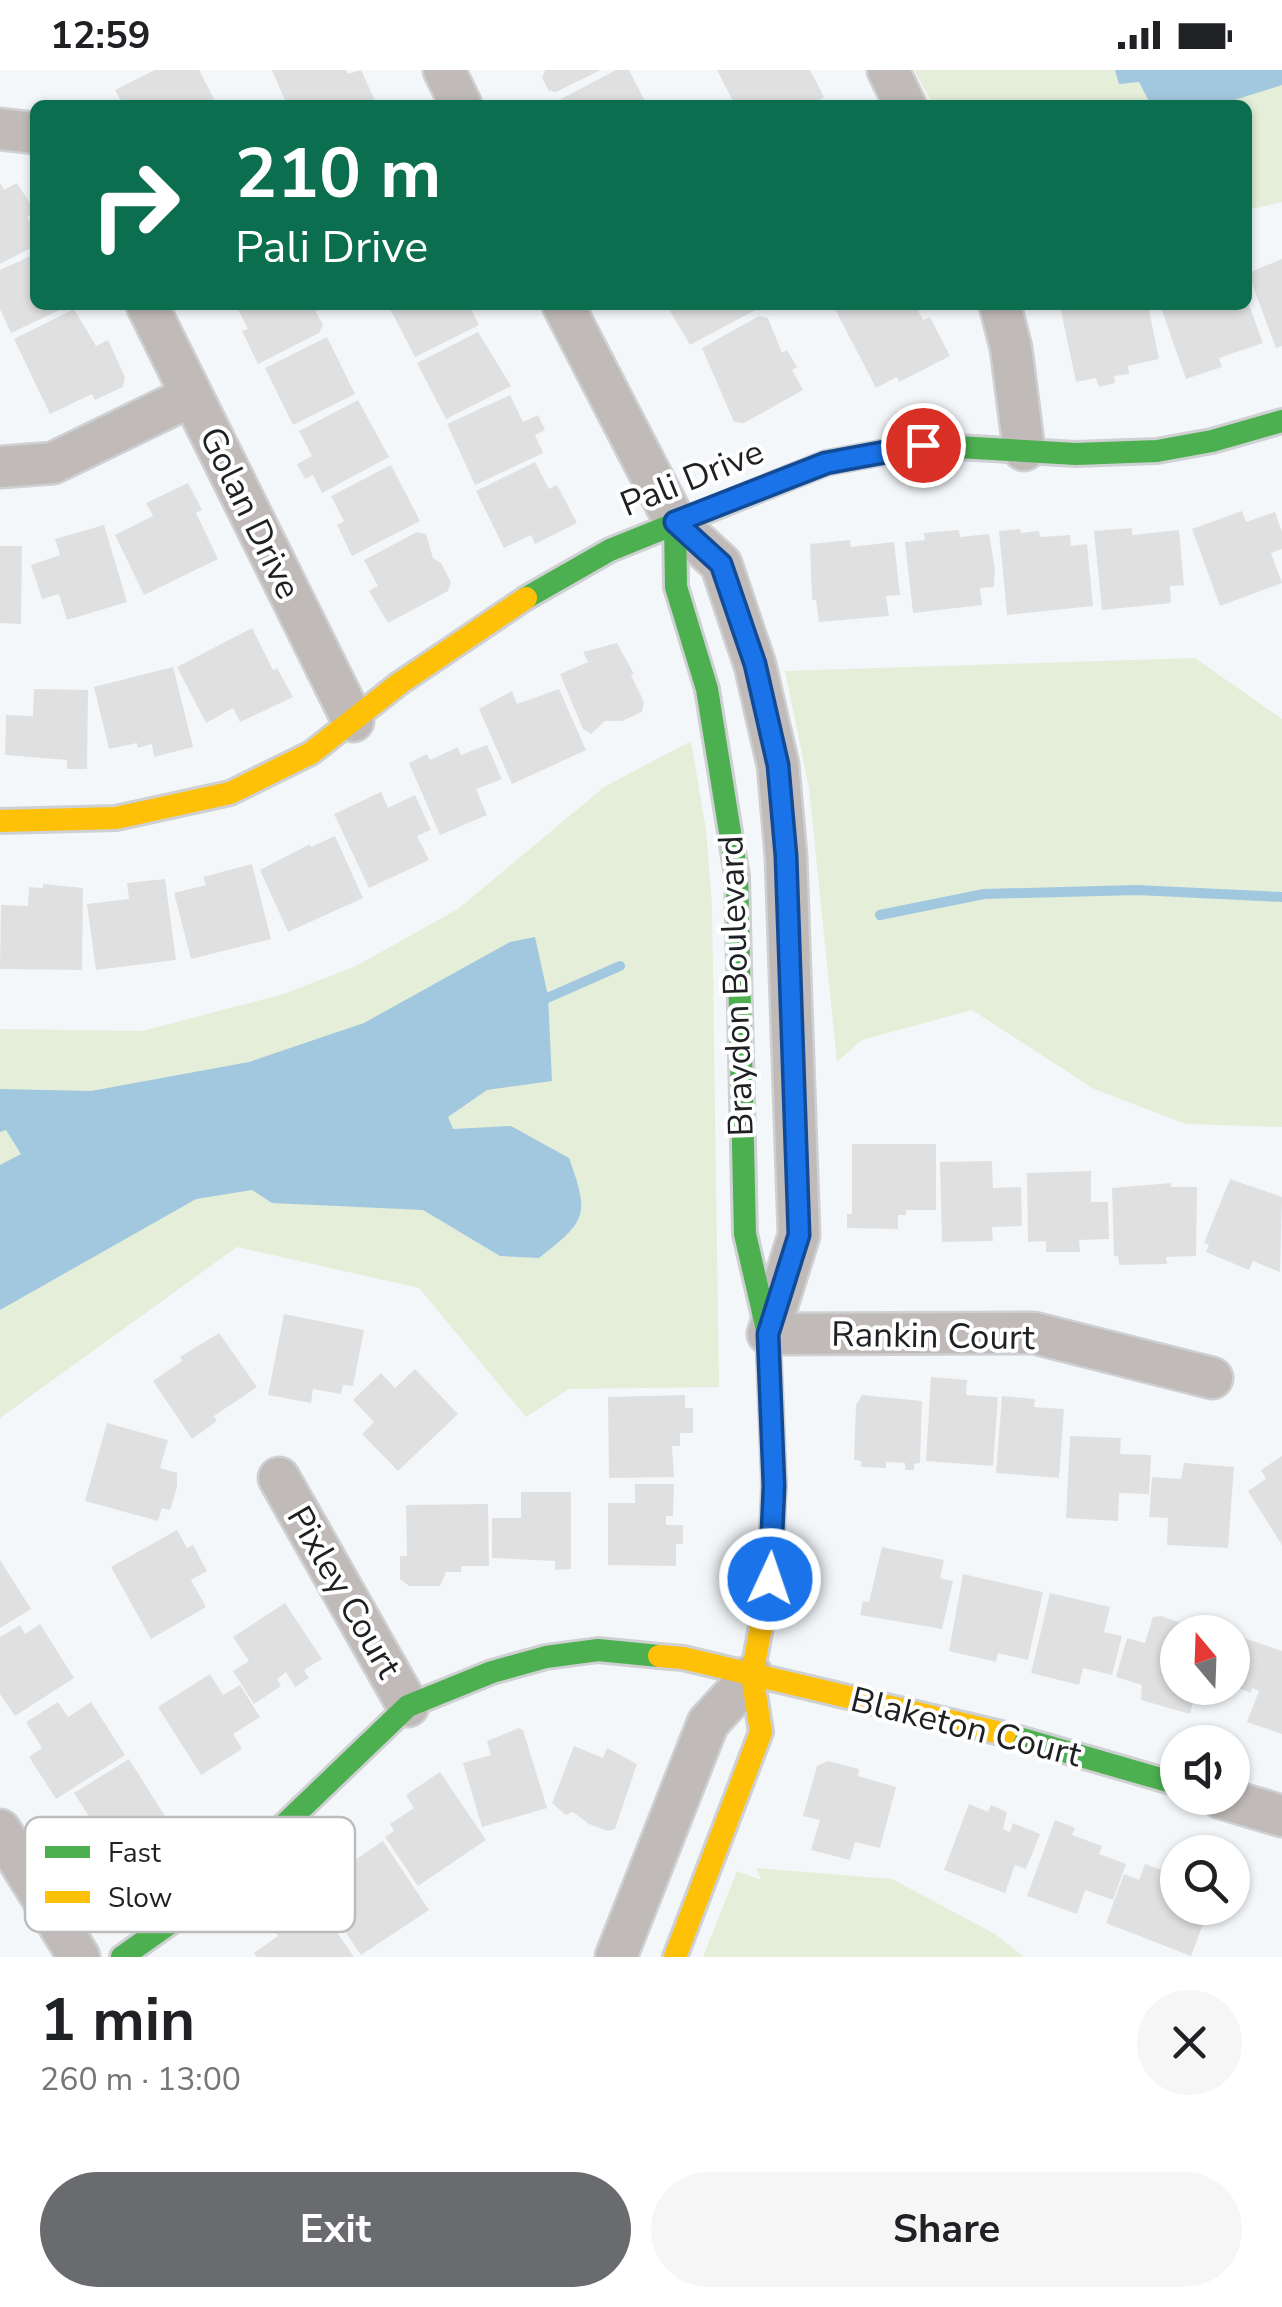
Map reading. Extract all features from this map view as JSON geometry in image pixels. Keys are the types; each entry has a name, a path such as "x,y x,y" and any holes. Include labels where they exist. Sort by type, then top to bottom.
{"street":[{"path":"444,70 459,100"},
{"path":"888,70 903,100"},
{"path":"0,129 30,132"},
{"name":"Golan Drive","path":"149,310 354,720"},
{"name":"Braydon Boulevard","path":"566,310 675,522 721,564 755,664 778,765 786,856 799,1235 768,1334"},
{"path":"1001,310 1024,450"},
{"path":"0,467 53,463 192,396"},
{"name":"Pali Drive","path":"0,821 116,818 198,804 290,765 508,607 610,550 788,476 867,453 923,445 1076,454 1157,451 1212,442 1282,421"},
{"name":"Braydon Boulevard","path":"675,522 676,587 706,689 737,876 744,1234 768,1334 773,1536 770,1579 752,1675 761,1732 675,1957"},
{"name":"Rankin Court","path":"768,1334 1034,1333 1212,1378"},
{"name":"Pixley Court","path":"278,1478 408,1706"},
{"name":"Blaketon Court","path":"408,1706 520,1663 598,1650 650,1652 1008,1736 1160,1779"},
{"path":"616,1957 708,1723 752,1675"},
{"path":"292,1817 408,1706"},
{"path":"1250,1807 1282,1816"},
{"path":"0,1830 25,1871"},
{"path":"63,1932 78,1957"},
{"path":"122,1957 157,1932"}],"green space":[{"path":"914,70 1282,70 1282,202 1252,209 1252,100 930,100"},
{"path":"1195,658 1282,719 1282,1127 1186,1124 1094,1089 972,1010 862,1040 837,1062 809,788 785,671"},
{"path":"691,741 706,830 712,905 719,1387 569,1389 526,1417 419,1288 237,1247 0,1418 0,1029 142,1031 284,994 356,966 458,909 604,787"},
{"path":"756,1868 892,1879 995,1934 1024,1957 703,1957 737,1871 761,1880"}],"water":[{"path":"1115,70 1282,70 1282,85 1234,100 1148,100 1139,82 1119,84"},
{"path":"535,937 548,996 552,1081 487,1090 448,1117 453,1129 511,1126 569,1158 580,1193 580,1216 566,1235 539,1258 500,1256 423,1210 272,1203 252,1190 196,1199 0,1310 0,1165 21,1154 6,1130 0,1132 0,1089 91,1091 249,1062 364,1023 510,942"}],"building":[{"path":"155,70 199,70 214,100 120,100 115,90"},
{"path":"272,70 346,70 348,74 361,70 375,100 285,100"},
{"path":"545,70 601,70 556,92 549,91 542,78"},
{"path":"616,70 629,70 644,100 562,100"},
{"path":"717,70 810,70 824,97 818,100 732,100"},
{"path":"0,183 4,190 17,183 30,203 30,249 0,264"},
{"path":"30,256 30,310 59,310 11,333 0,309 0,270"},
{"path":"1282,259 1282,346 1276,348 1252,284 1252,271"},
{"path":"75,310 96,346 108,340 125,377 123,387 95,400 92,394 50,414 14,339"},
{"path":"238,310 315,310 323,325 319,333 258,364 242,331 248,329"},
{"path":"391,310 472,310 479,325 415,357"},
{"path":"671,310 755,310 690,345"},
{"path":"918,310 923,320 930,317 950,356 899,382 897,377 876,388 836,311"},
{"path":"1061,310 1149,310 1159,359 1128,366 1129,374 1114,376 1115,383 1099,387 1096,378 1076,382"},
{"path":"1162,310 1251,310 1263,343 1219,358 1222,367 1186,379"},
{"path":"759,316 768,318 782,353 787,350 797,367 792,370 803,390 744,423 734,422 702,348"},
{"path":"478,332 511,386 446,419 417,363"},
{"path":"327,337 355,394 293,425 265,368"},
{"path":"510,395 523,422 538,415 545,430 535,435 543,453 475,485 447,424"},
{"path":"358,400 389,457 322,493 313,475 305,479 297,464 312,456 299,431"},
{"path":"535,462 549,489 557,485 577,523 535,544 531,535 504,548 476,491"},
{"path":"391,465 420,521 352,556 337,525 344,521 331,496"},
{"path":"188,483 202,510 196,513 218,559 144,595 115,535 153,516 146,503"},
{"path":"1242,511 1246,522 1275,512 1282,532 1282,549 1271,553 1282,583 1220,606 1192,529"},
{"path":"104,525 127,602 67,620 59,594 42,599 31,565 60,555 55,539"},
{"path":"1132,528 1132,535 1179,530 1184,585 1170,586 1171,603 1102,610 1094,531"},
{"path":"1020,529 1021,533 1039,531 1040,537 1070,535 1071,546 1087,544 1093,606 1007,615 999,531"},
{"path":"959,530 960,537 989,534 994,587 980,588 982,605 913,613 905,542 925,540 924,533"},
{"path":"417,532 426,534 433,558 441,563 451,582 448,591 388,623 369,591 378,586 364,560"},
{"path":"850,540 851,547 894,542 900,595 886,596 889,616 819,622 816,600 812,600 810,544"},
{"path":"0,546 22,546 21,624 0,623"},
{"path":"252,628 273,670 277,668 293,697 240,722 233,708 206,723 177,667"},
{"path":"617,643 634,674 631,675 644,702 642,712 622,721 605,721 591,734 583,729 560,674 588,662 583,652"},
{"path":"173,667 193,747 154,757 152,744 109,749 94,687"},
{"path":"34,689 88,690 87,769 67,769 67,760 5,755 6,715 33,716"},
{"path":"559,689 586,750 512,784 479,709 512,691 517,704"},
{"path":"487,745 502,779 476,789 487,815 440,835 409,763 427,754 430,760 458,747 461,755"},
{"path":"381,792 388,808 415,795 431,830 417,836 429,860 369,888 334,814"},
{"path":"335,836 363,898 288,932 260,870 310,844 311,847"},
{"path":"252,864 271,939 191,959 174,893 206,885 203,877"},
{"path":"165,879 176,960 96,970 87,904 129,899 127,883"},
{"path":"43,884 83,888 82,970 0,969 1,905 28,906 29,887 43,888"},
{"path":"852,1144 936,1144 936,1210 906,1210 906,1215 898,1215 898,1229 847,1228 847,1214 852,1214"},
{"path":"992,1161 993,1188 1021,1187 1022,1226 992,1227 993,1241 942,1242 940,1162"},
{"path":"1091,1171 1091,1202 1108,1202 1109,1239 1079,1240 1080,1252 1046,1252 1046,1241 1028,1242 1027,1173"},
{"path":"1230,1179 1282,1197 1280,1272 1253,1261 1249,1270 1206,1252 1209,1245 1204,1243"},
{"path":"1171,1183 1171,1187 1197,1187 1196,1256 1166,1257 1167,1264 1119,1265 1118,1256 1114,1256 1112,1188"},
{"path":"284,1314 364,1330 353,1386 343,1385 341,1394 313,1389 311,1403 268,1395"},
{"path":"219,1333 257,1387 214,1416 217,1421 192,1439 153,1381 182,1361 180,1357"},
{"path":"415,1369 458,1414 398,1471 362,1434 374,1422 353,1400 381,1373 395,1388"},
{"path":"931,1377 967,1380 966,1395 998,1397 993,1466 926,1461"},
{"path":"685,1395 685,1408 693,1408 693,1433 680,1433 680,1446 672,1446 674,1477 609,1478 608,1397"},
{"path":"862,1395 922,1401 920,1463 914,1464 914,1470 905,1470 905,1463 886,1462 886,1468 861,1467 861,1461 854,1460 856,1405"},
{"path":"1002,1396 1035,1399 1034,1407 1064,1409 1059,1478 996,1473"},
{"path":"107,1423 168,1440 160,1468 177,1473 177,1487 170,1510 162,1508 158,1521 85,1501"},
{"path":"1070,1436 1121,1438 1120,1454 1151,1455 1149,1494 1119,1493 1118,1521 1066,1518"},
{"path":"1282,1456 1282,1545 1248,1491 1266,1479 1261,1470"},
{"path":"1184,1463 1234,1467 1228,1548 1167,1545 1168,1518 1149,1517 1152,1477 1181,1479"},
{"path":"635,1484 674,1484 673,1516 666,1516 666,1525 683,1525 683,1544 676,1544 676,1566 608,1565 608,1503 635,1503"},
{"path":"521,1492 571,1492 571,1569 555,1570 555,1561 492,1558 492,1518 521,1518"},
{"path":"488,1504 489,1566 461,1566 461,1572 446,1572 440,1586 409,1586 400,1579 400,1556 407,1556 406,1505"},
{"path":"177,1530 187,1548 193,1545 207,1571 191,1580 206,1607 151,1639 111,1567"},
{"path":"882,1547 944,1560 940,1578 953,1581 942,1629 860,1615 863,1601 869,1602"},
{"path":"0,1560 31,1609 0,1628"},
{"path":"963,1574 1043,1592 1028,1660 998,1653 996,1662 949,1651"},
{"path":"1050,1593 1110,1607 1104,1632 1122,1636 1112,1675 1083,1668 1079,1685 1031,1673"},
{"path":"285,1603 322,1659 304,1670 309,1678 295,1687 286,1672 277,1679 281,1686 254,1704 233,1671 249,1661 233,1637"},
{"path":"1160,1616 1160,1705 1192,1705 1190,1714 1141,1700 1142,1685 1116,1677 1127,1638 1145,1643 1153,1617"},
{"path":"40,1624 74,1678 15,1716 0,1694 0,1637 20,1625 25,1634"},
{"path":"1250,1640 1282,1651 1282,1734 1247,1722 1259,1691 1252,1688 1251,1693"},
{"path":"210,1674 223,1695 240,1685 260,1717 233,1734 242,1749 201,1775 158,1707"},
{"path":"58,1702 68,1717 91,1702 125,1755 56,1799 29,1757 42,1748 26,1722"},
{"path":"519,1728 523,1730 547,1808 482,1827 463,1763 491,1755 487,1741"},
{"path":"574,1746 603,1758 607,1748 637,1764 615,1829 608,1831 589,1824 573,1812 566,1815 552,1803"},
{"path":"129,1759 165,1817 89,1817 74,1793"},
{"path":"828,1761 859,1769 858,1776 896,1787 880,1848 855,1842 850,1860 811,1850 820,1820 803,1816 817,1766"},
{"path":"440,1772 486,1840 418,1886 385,1837 394,1831 390,1824 414,1808 406,1795"},
{"path":"969,1804 988,1812 991,1805 1007,1812 1003,1829 1010,1832 1013,1823 1040,1834 1026,1869 1015,1865 1005,1893 944,1870"},
{"path":"1055,1820 1075,1828 1072,1835 1102,1846 1099,1854 1126,1864 1113,1900 1085,1890 1077,1914 1027,1896"},
{"path":"383,1841 429,1910 361,1955 345,1932 355,1932 355,1860"},
{"path":"1145,1864 1160,1870 1160,1925 1203,1925 1191,1956 1106,1923 1124,1874 1139,1880"},
{"path":"275,1932 337,1932 354,1957 257,1957 254,1953 278,1936"}],"waterway":[{"path":"880,915 984,894 1137,890 1282,897"},
{"path":"538,1002 620,966"}],"traffic: fast":[{"path":"526,598 610,550 826,463 923,445 1076,454 1157,451 1212,441 1282,421"},
{"path":"675,522 676,587 707,689 737,876 745,1234 768,1334 774,1484"},
{"path":"292,1817 408,1706 492,1672 546,1657 598,1650 659,1656"},
{"path":"1005,1734 1160,1779"},
{"path":"122,1957 157,1932"}],"traffic: slow":[{"path":"0,821 116,818 230,793 311,753 400,683 526,598"},
{"path":"675,1957 761,1732 752,1675 770,1579 774,1484"},
{"path":"659,1656 683,1658 1005,1734"}],"route":[{"path":"770,1579 774,1486 768,1334 799,1235 786,856 778,765 755,664 721,564 675,522 826,463 923,445"}]}
